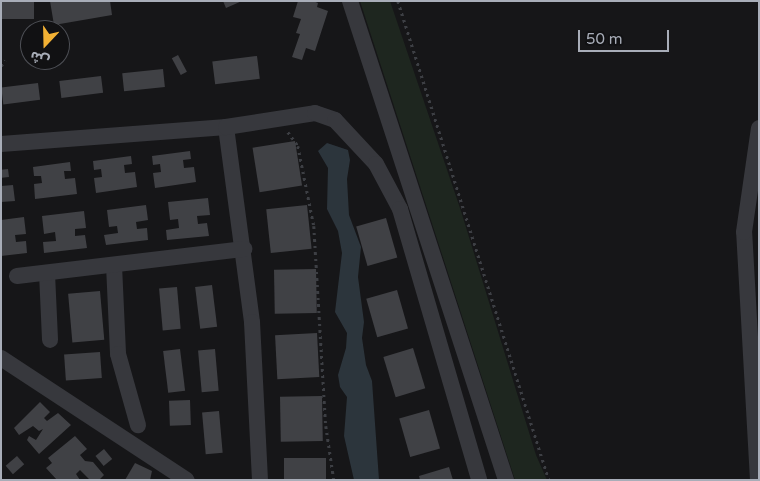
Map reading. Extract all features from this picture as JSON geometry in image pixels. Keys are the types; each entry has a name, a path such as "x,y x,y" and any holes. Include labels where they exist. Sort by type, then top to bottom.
{"street":[{"path":"350,1 506,480"},
{"path":"1,144 226,127 285,119 315,112 335,120 385,178 410,240 479,480"},
{"path":"226,127 244,249 258,395 260,480"},
{"path":"758,480 744,232 759,128"},
{"path":"17,276 244,249"},
{"path":"114,265 118,354 138,425"},
{"path":"47,273 50,340"},
{"path":"1,358 187,480"}],"path":[{"path":"398,1 549,480"},
{"path":"1,66 5,60"},
{"path":"285,119 285,128 298,146 314,226 325,417 334,480"}],"shaded area":[{"path":"360,1 390,1 461,211 536,455 547,480 515,480"},
{"path":"327,143 348,150 350,160 347,179 349,215 361,247 358,277 364,322 362,338 366,365 372,381 379,480 354,480 344,436 347,397 340,387 338,375 346,348 347,333 335,312 342,253 338,231 327,209 328,168 318,151"}],"building":[{"path":"1,1 34,1 34,19 1,19"},
{"path":"50,1 110,1 112,15 70,22 70,20 53,20"},
{"path":"223,1 242,1 226,8"},
{"path":"298,1 313,1 318,3 317,7 328,11 315,51 306,48 302,60 292,57 300,34 296,33 301,19 293,17"},
{"path":"178,55 187,72 181,75 172,58"},
{"path":"257,56 260,79 215,84 212,61"},
{"path":"163,69 165,87 124,91 122,73"},
{"path":"101,76 103,93 61,98 59,81"},
{"path":"38,83 40,100 3,104 1,88"},
{"path":"295,141 302,185 260,192 253,148"},
{"path":"190,151 191,159 183,160 184,168 194,167 196,182 155,188 153,173 161,172 160,164 153,165 152,156"},
{"path":"131,156 132,164 124,165 125,173 135,172 137,187 96,193 94,178 102,177 101,169 94,170 93,161"},
{"path":"70,162 71,171 64,171 65,179 75,178 77,194 35,199 34,184 42,183 41,176 34,176 33,167"},
{"path":"8,169 9,177 2,178 1,170"},
{"path":"13,185 15,201 1,202 1,186"},
{"path":"208,198 210,215 197,216 198,224 207,223 209,236 167,240 166,230 179,228 178,219 170,220 168,202"},
{"path":"146,205 148,220 136,222 137,229 147,228 148,240 106,245 104,235 118,233 117,226 109,227 107,210"},
{"path":"307,205 312,249 271,253 266,209"},
{"path":"84,211 86,228 75,229 75,236 85,235 87,248 44,253 43,242 56,241 55,232 44,234 42,216"},
{"path":"24,217 26,234 15,235 16,242 26,241 27,253 1,256 1,220"},
{"path":"386,218 397,257 368,266 356,227"},
{"path":"316,269 317,313 275,314 274,270"},
{"path":"212,285 217,327 200,329 195,287"},
{"path":"177,287 181,329 163,330 159,289"},
{"path":"397,290 408,328 377,337 366,299"},
{"path":"100,291 104,340 72,343 68,294"},
{"path":"317,333 319,377 277,379 275,335"},
{"path":"413,348 425,388 396,397 383,357"},
{"path":"180,349 185,391 168,393 163,351"},
{"path":"215,349 219,391 202,392 198,350"},
{"path":"100,352 102,378 66,380 64,355"},
{"path":"322,396 323,441 281,442 280,397"},
{"path":"190,400 191,425 170,426 169,401"},
{"path":"40,402 50,412 44,418 47,421 58,413 71,425 39,454 27,440 29,436 36,440 43,429 39,431 33,426 19,435 14,428"},
{"path":"429,410 440,448 410,457 399,419"},
{"path":"219,411 223,453 206,454 202,412"},
{"path":"75,436 87,449 80,455 85,461 93,462 104,475 99,480 90,480 80,470 76,474 80,480 57,480 46,468 52,463 48,458"},
{"path":"104,449 112,459 104,466 95,456"},
{"path":"17,456 24,464 13,474 6,466"},
{"path":"284,458 326,458 326,480 284,480"},
{"path":"135,463 152,471 150,480 125,480"},
{"path":"449,467 453,480 420,480 419,476"}]}
